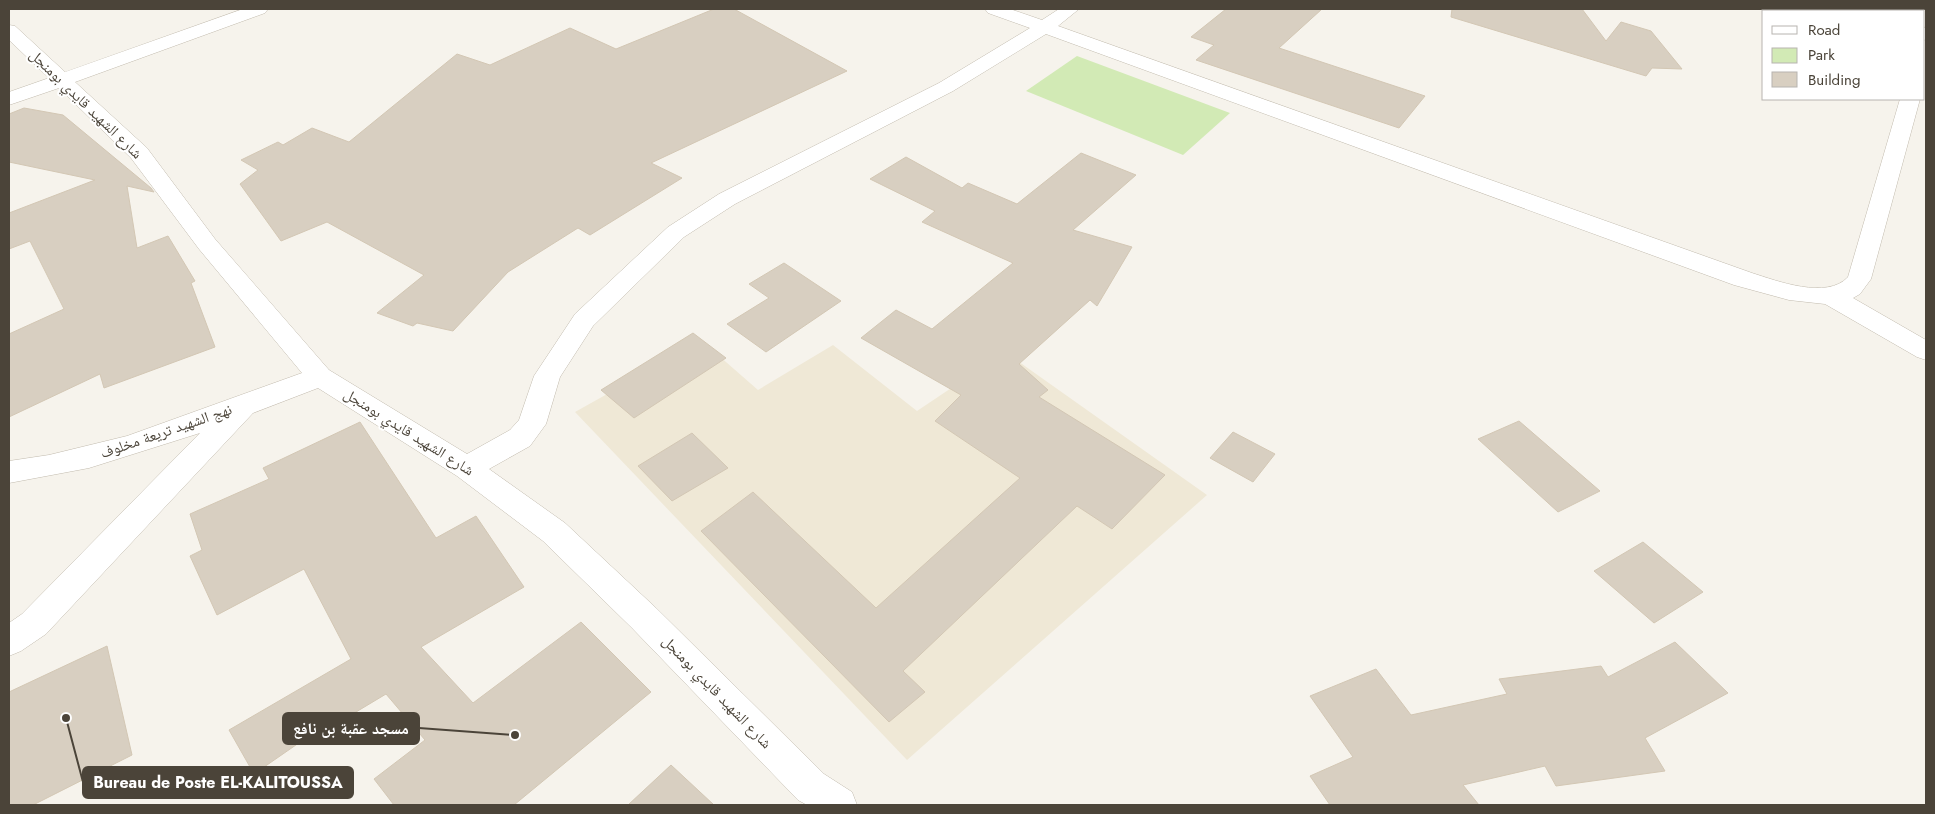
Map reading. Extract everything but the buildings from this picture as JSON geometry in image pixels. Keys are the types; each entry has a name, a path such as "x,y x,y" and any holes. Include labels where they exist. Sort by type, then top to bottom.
{"street":[{"path":"9,99 259,9"},
{"path":"994,9 1712,267 1772,288 1812,296 1830,296 1847,292 1859,278 1910,100"},
{"path":"467,468 520,438 532,424 547,376 584,320 676,232 728,199 946,87 1070,9"},
{"name":"شارع الشهيد قايدي بومنجل","path":"9,30 139,153 207,244 320,377 467,468 554,532 644,618 811,787 839,805"},
{"path":"1830,296 1926,351"},
{"name":"نهج الشهيد تريعة مخلوف","path":"9,472 36,469 112,452 320,377"},
{"path":"9,641 34,624 244,405"}],"shaded area":[{"path":"702,341 758,390 833,345 917,411 1005,352 1207,495 907,760 575,412"}],"green space":[{"path":"1077,56 1230,113 1183,155 1026,91"}],"place":[{"name":"Bureau de Poste EL-KALITOUSSA","path":"66,718"},
{"name":"مسجد عقبة بن نافع","path":"515,735"}]}
